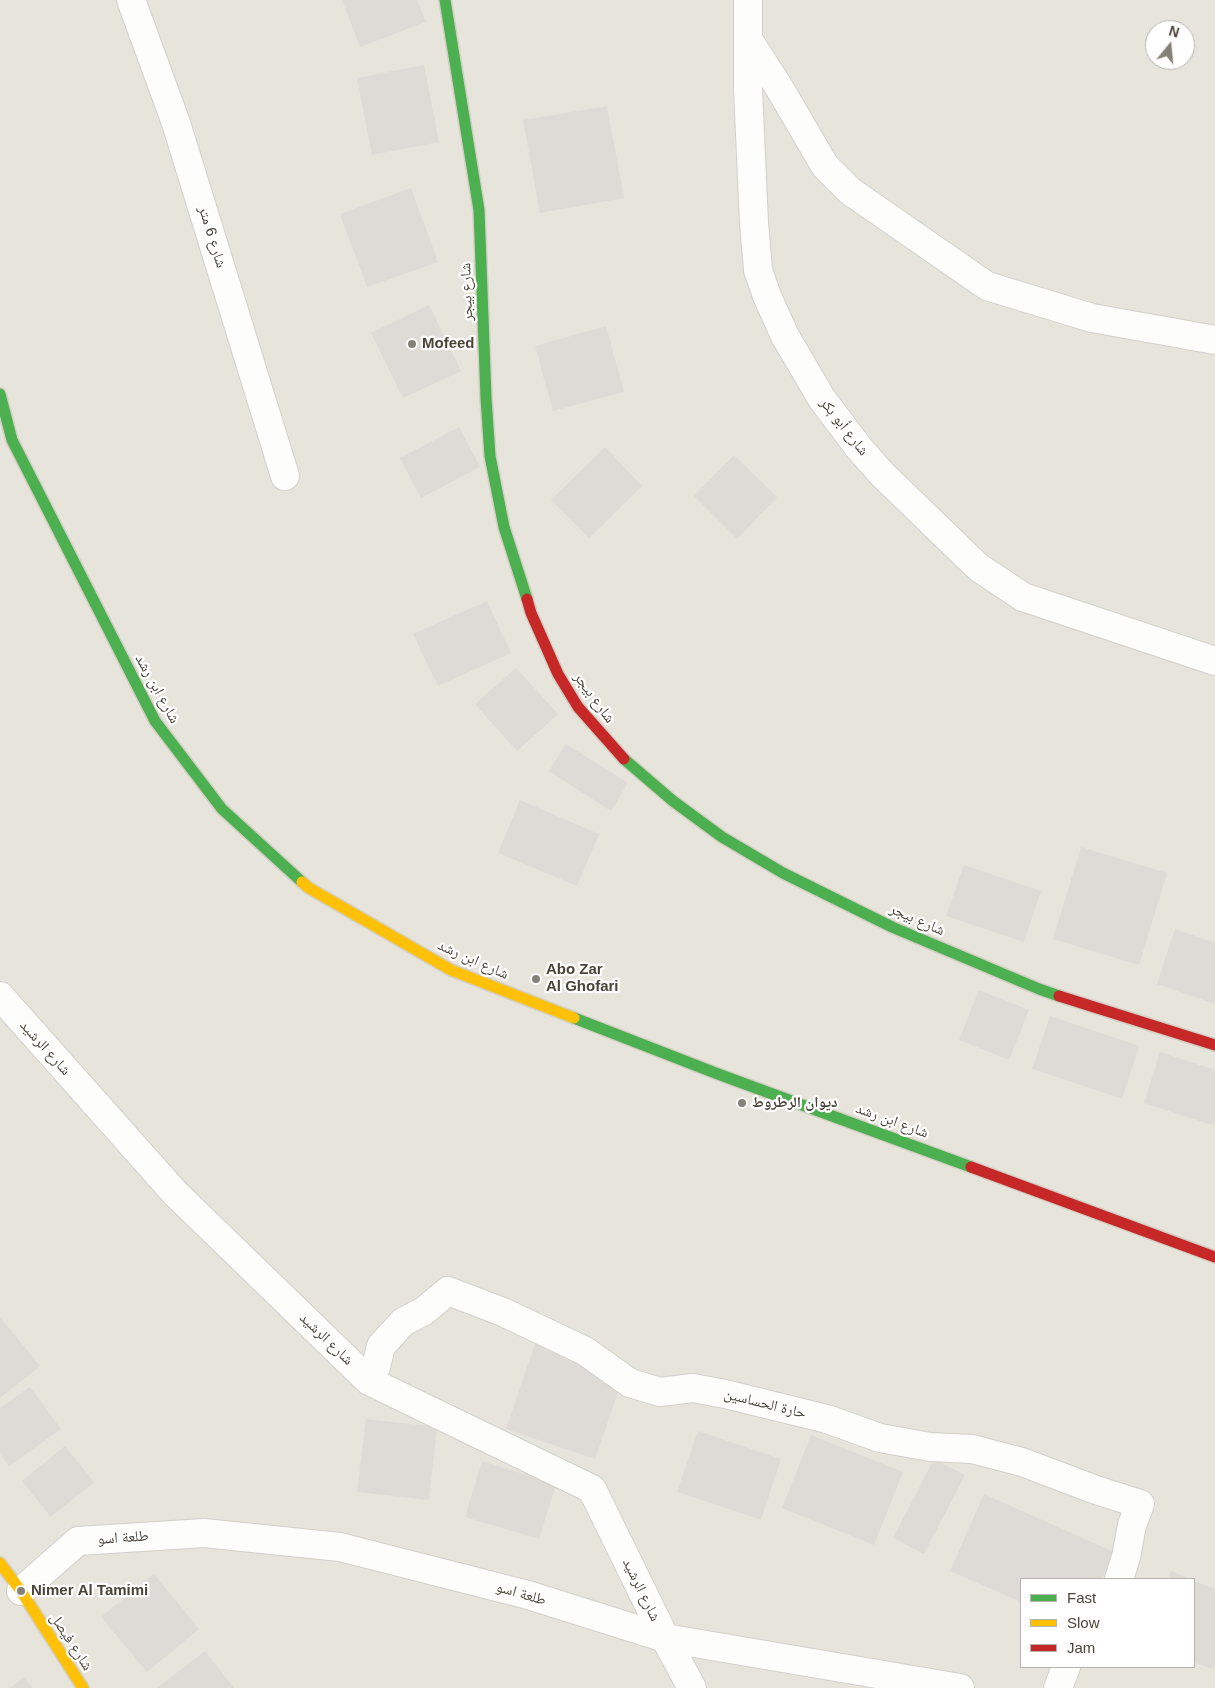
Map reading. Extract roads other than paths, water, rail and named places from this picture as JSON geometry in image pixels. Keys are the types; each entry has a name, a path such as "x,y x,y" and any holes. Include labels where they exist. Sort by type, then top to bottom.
{"street":[{"name":"شارع 6 متر","path":"131,0 176,123 285,476"},
{"name":"شارع بيجر","path":"445,0 479,210 490,456 504,527 531,613 558,674 578,707 618,754 673,801 722,837 782,873 892,927 1039,989 1215,1045"},
{"name":"شارع أبو بكر","path":"748,0 748,89 758,270 767,296 786,336 806,373 832,413 882,474 978,567 1023,597 1215,660"},
{"path":"748,39 780,88 825,166 850,191 987,286 1092,318 1215,340"},
{"name":"شارع ابن رشد","path":"0,394 12,440 155,721 222,809 309,888 451,970 718,1074 1215,1257"},
{"name":"شارع الرشيد","path":"0,996 175,1193 369,1381 592,1489 665,1638 692,1688"},
{"name":"حارة الحساسين","path":"369,1381 376,1367 382,1346 403,1322 424,1310 448,1292 502,1312 585,1351 630,1383 660,1392 693,1388 725,1394 827,1420 880,1438 930,1446 972,1449 1022,1462 1096,1490 1140,1504 1132,1525 1126,1557 1119,1578"},
{"name":"طلعة اسو","path":"21,1591 78,1541 204,1533 340,1547 528,1595 665,1638 960,1688"},
{"name":"شارع فيصل","path":"0,1563 21,1591 83,1688"},
{"path":"1058,1688 1066,1668"}],"place":[{"name":"Mofeed","path":"412,344"},
{"name":"Abo Zar Al Ghofari","path":"536,979"},
{"name":"ديوان الرطروط","path":"742,1103"},
{"name":"Nimer Al Tamimi","path":"21,1591"}]}
